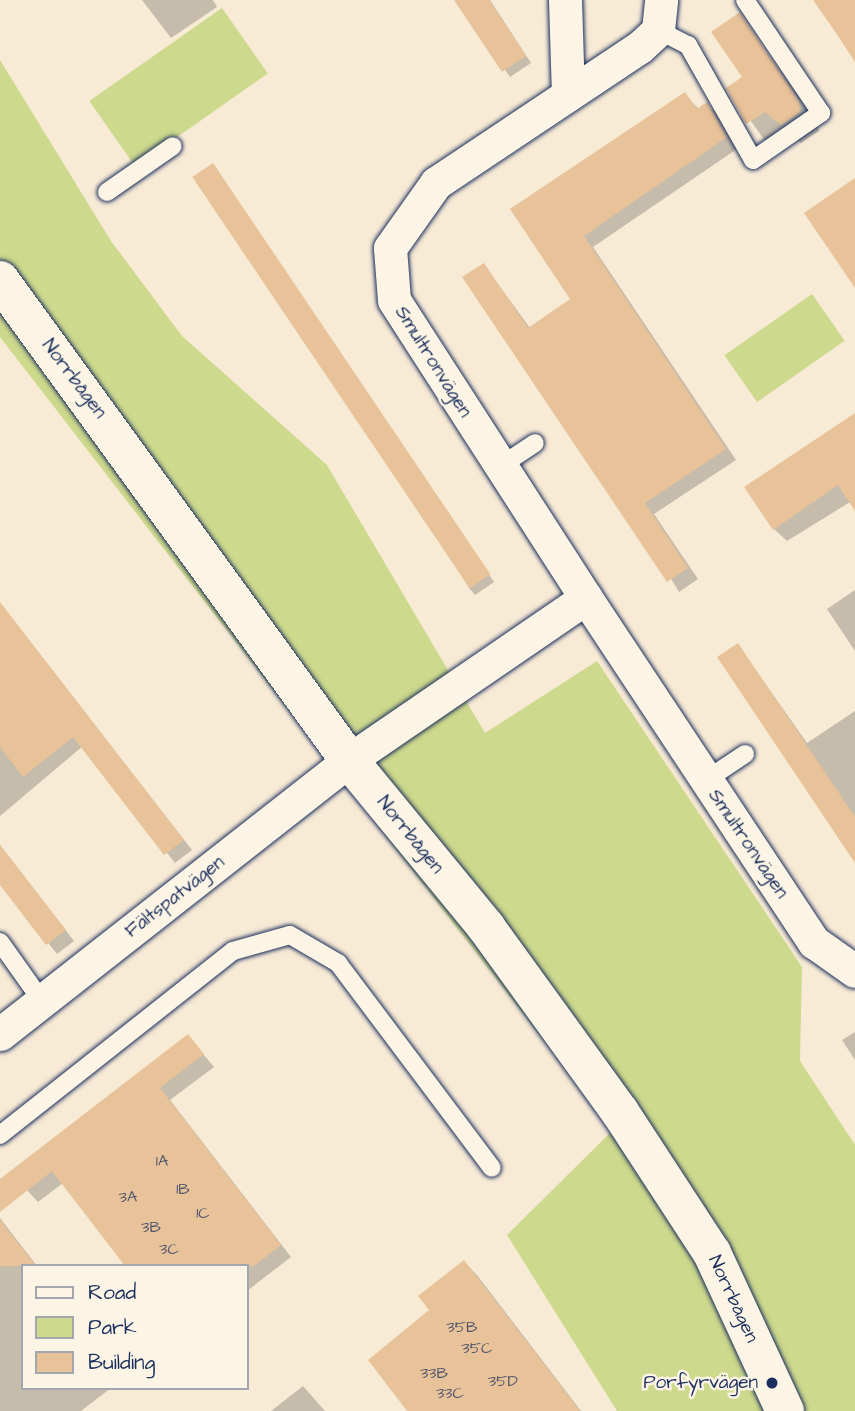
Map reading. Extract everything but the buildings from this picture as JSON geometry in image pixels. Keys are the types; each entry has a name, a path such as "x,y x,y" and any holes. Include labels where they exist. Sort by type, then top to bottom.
{"street":[{"path":"565,0 568,93"},
{"name":"Smultronvägen","path":"659,15 568,93 436,183 390,247 394,300 499,467 814,942 855,971"},
{"name":"Norrbågen","path":"0,280 349,760 486,927 627,1123 712,1253 785,1411"},
{"path":"349,760 586,598"},
{"name":"Fältspatvägen","path":"0,1034 349,760"}],"lane":[{"path":"659,15 688,45 753,160 821,114 746,0"},
{"path":"107,192 173,146"},
{"path":"499,467 535,443"},
{"path":"706,780 745,754"},
{"path":"0,1135 233,951 290,936 338,963 492,1168"},
{"path":"0,942 42,1001"}],"green space":[{"path":"222,8 268,74 135,166 89,101"},
{"path":"0,60 111,241 182,336 327,465 485,733 597,661 802,967 800,1061 855,1145 855,1411 617,1411 507,1235 613,1130 0,337"},
{"path":"812,294 845,341 757,402 724,355"}],"place":[{"name":"Porfyrvägen","path":"772,1383"}]}
